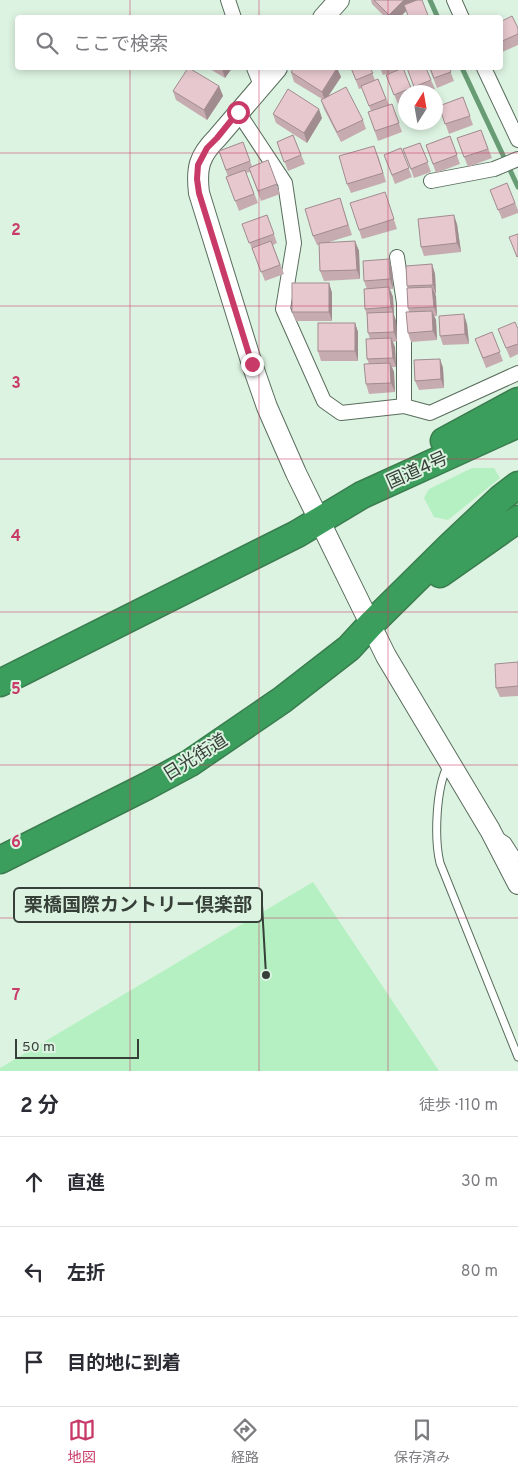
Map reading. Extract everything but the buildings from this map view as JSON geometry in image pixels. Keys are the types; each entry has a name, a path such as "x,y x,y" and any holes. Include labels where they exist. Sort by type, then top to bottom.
{"highway":[{"path":"362,495 424,452 518,400"},
{"name":"国道4号","path":"319,520 362,495 518,424"},
{"path":"371,624 501,498 518,485"},
{"path":"371,624 518,519"},
{"path":"0,683 296,534 319,520"},
{"name":"日光街道","path":"0,860 190,763 282,700 349,648 371,624"}],"street":[{"path":"228,0 233,15"},
{"path":"326,15 339,0"},
{"path":"454,0 461,15"},
{"path":"273,70 257,76 238,112 207,148 198,165 199,193 252,364 267,407 296,473 386,656 490,830 518,884"},
{"path":"485,70 518,140"},
{"path":"238,112 285,183 294,243 282,309 324,401 341,413 404,406 430,413 518,373"},
{"path":"431,181 494,169 516,160"},
{"path":"397,257 404,304 404,406"}],"lane":[{"path":"449,762 443,774 440,792 437,815 437,852 518,1057"},
{"path":"490,830 507,841 518,858"}],"green space":[{"path":"472,468 494,468 500,478 448,520 434,517 424,498 429,489"},
{"path":"313,882 439,1071 0,1071 0,1068"}],"waterway":[{"path":"430,0 437,15"},
{"path":"463,70 518,187"}],"place":[{"name":"栗橋国際カントリー倶楽部","path":"266,975"}],"route":[{"path":"238,112 207,148 198,165 197,179 199,193 252,364"}]}
